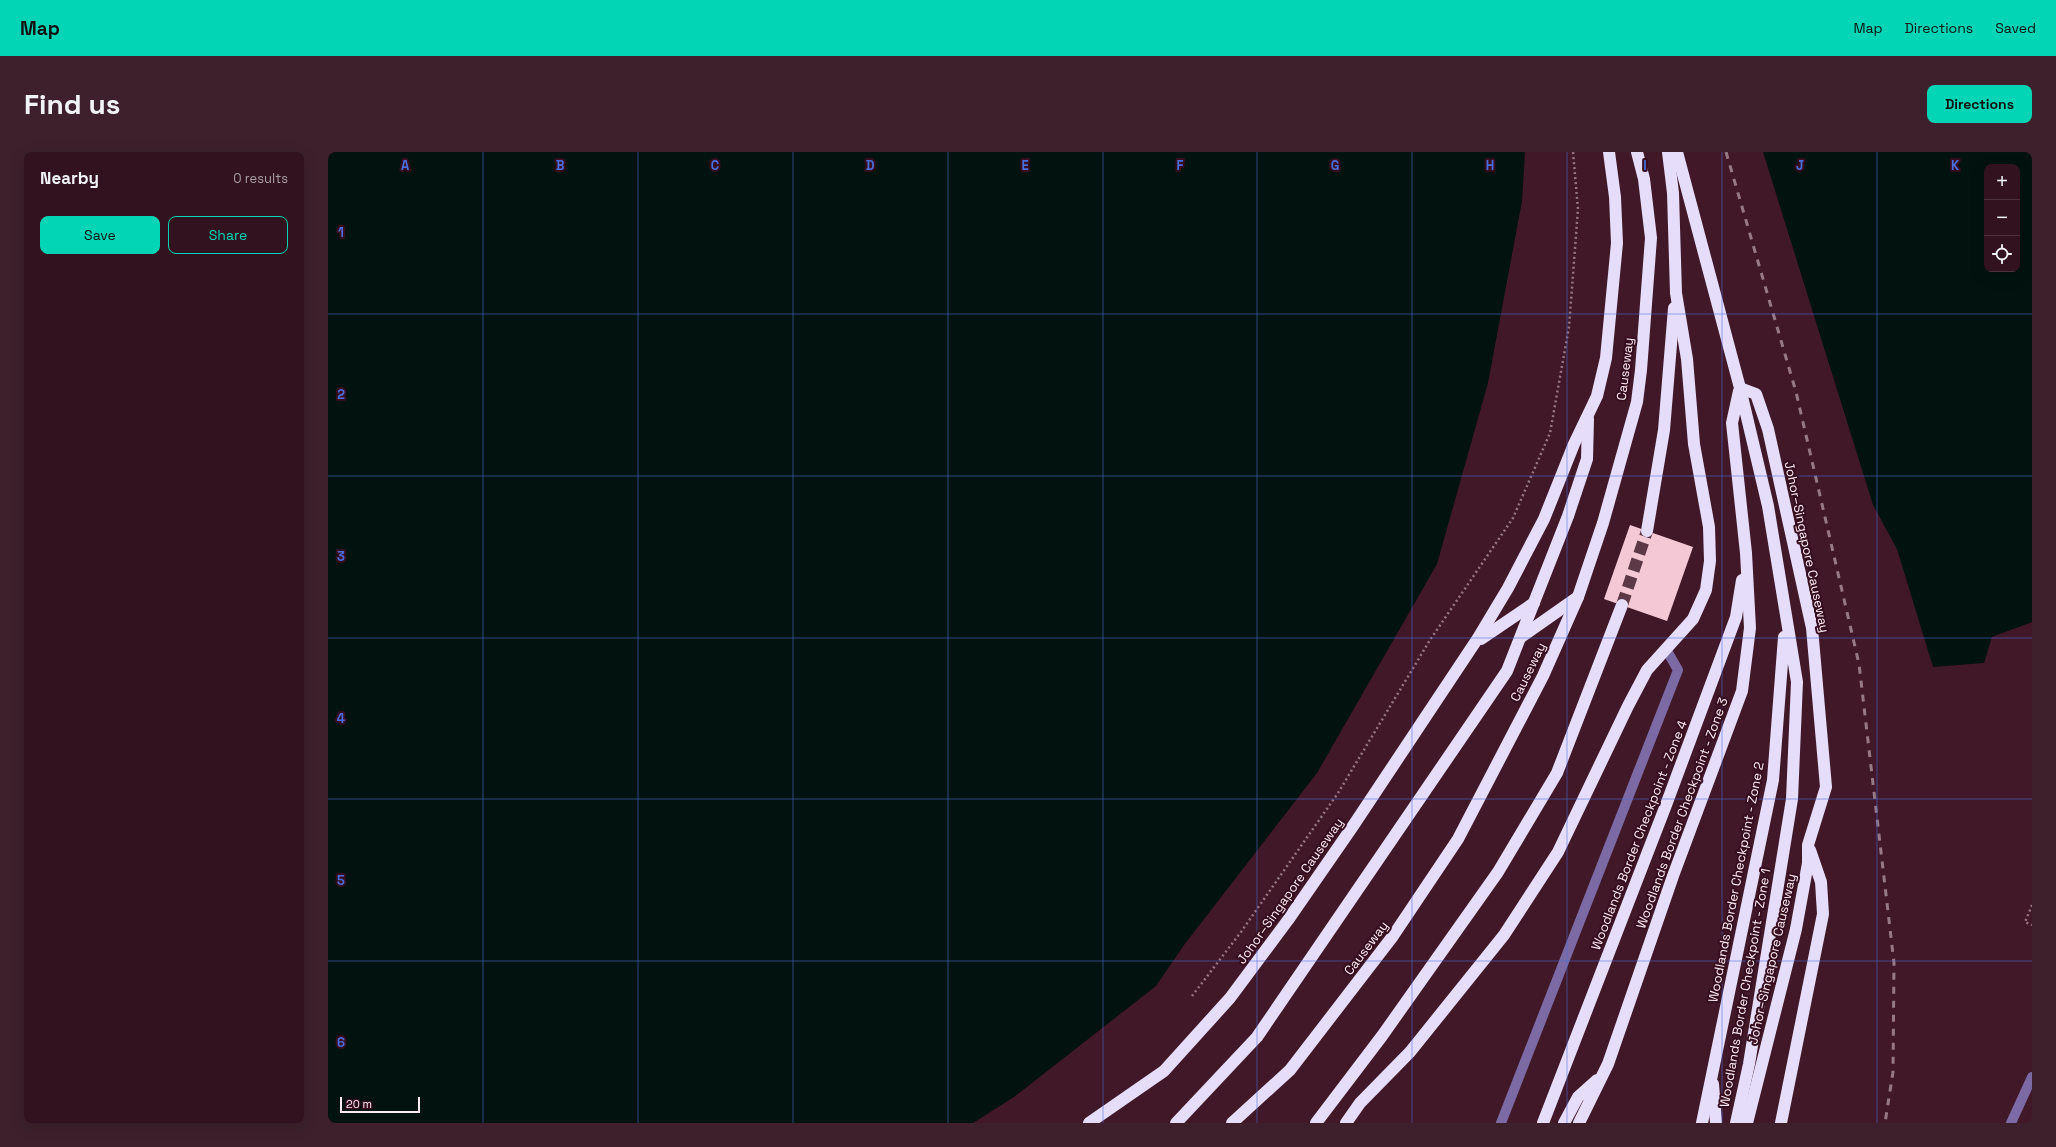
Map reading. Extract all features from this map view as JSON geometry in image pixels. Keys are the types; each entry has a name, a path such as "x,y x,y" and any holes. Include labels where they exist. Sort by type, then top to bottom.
{"highway":[{"name":"Johor–Singapore Causeway","path":"1088,1123 1164,1071 1230,998 1288,920 1353,826 1476,641 1508,588 1544,519 1574,444 1597,396 1606,358 1616,243 1615,197 1609,152"},
{"name":"Causeway","path":"1232,1123 1290,1070 1393,936 1458,839 1543,676 1578,597 1607,508 1637,402 1642,370 1651,238 1644,179 1637,152"},
{"path":"1647,531 1664,430 1676,293 1673,193 1668,152"},
{"path":"1677,152 1703,255 1740,388 1768,506 1785,620"},
{"path":"1346,1123 1360,1103 1410,1052 1504,935 1558,852 1628,706 1647,670 1693,619 1706,590 1710,561 1709,527 1694,444 1687,359 1676,293"},
{"name":"Johor–Singapore Causeway","path":"1740,388 1756,394 1768,429 1812,628 1826,787 1808,845 1808,863 1796,929 1747,1123"},
{"path":"1740,388 1732,423 1746,553"},
{"name":"Causeway","path":"1176,1123 1257,1037 1507,672 1568,516 1587,459 1588,416"},
{"name":"Woodlands Border Checkpoint - Zone 3","path":"1578,1123 1608,1064 1673,876 1742,690 1750,628 1746,553"},
{"name":"Woodlands Border Checkpoint - Zone 4","path":"1543,1123 1664,812 1736,617 1746,553"},
{"path":"1521,636 1578,597"},
{"name":"Johor–Singapore Causeway","path":"1476,641 1534,603"},
{"path":"1316,1123 1446,946 1498,872 1557,773 1622,605"},
{"name":"Woodlands Border Checkpoint - Zone 2","path":"1702,1123 1773,780 1785,620"},
{"name":"Woodlands Border Checkpoint - Zone 1","path":"1736,1123 1749,1064 1792,799 1797,682 1785,620"},
{"path":"1781,1123 1823,914 1821,882 1808,845"},
{"path":"1712,1072 1716,1123"},
{"name":"Woodlands Border Checkpoint - Zone 3","path":"1564,1123 1578,1097 1602,1075"}],"lane":[{"path":"1500,1123 1678,670 1666,649"},
{"path":"2011,1123 2032,1077"}],"path":[{"path":"1192,996 1242,932 1338,793 1430,640 1513,518 1550,433 1569,327 1578,209 1573,152"},
{"path":"2032,905 2025,922 2032,925"}],"shaded area":[{"path":"328,152 1525,152 1522,201 1488,383 1437,564 1317,773 1184,945 1156,986 1014,1097 973,1123 328,1123"},
{"path":"1763,152 2032,152 2032,622 1992,637 1984,663 1933,667 1897,549 1873,505"}],"building":[{"path":"1630,525 1693,547 1667,621 1604,599"}],"tunnel":[{"path":"1622,605 1647,531"}],"railway":[{"path":"1726,152 1796,392 1859,664 1894,963 1893,1072 1885,1123"}]}
